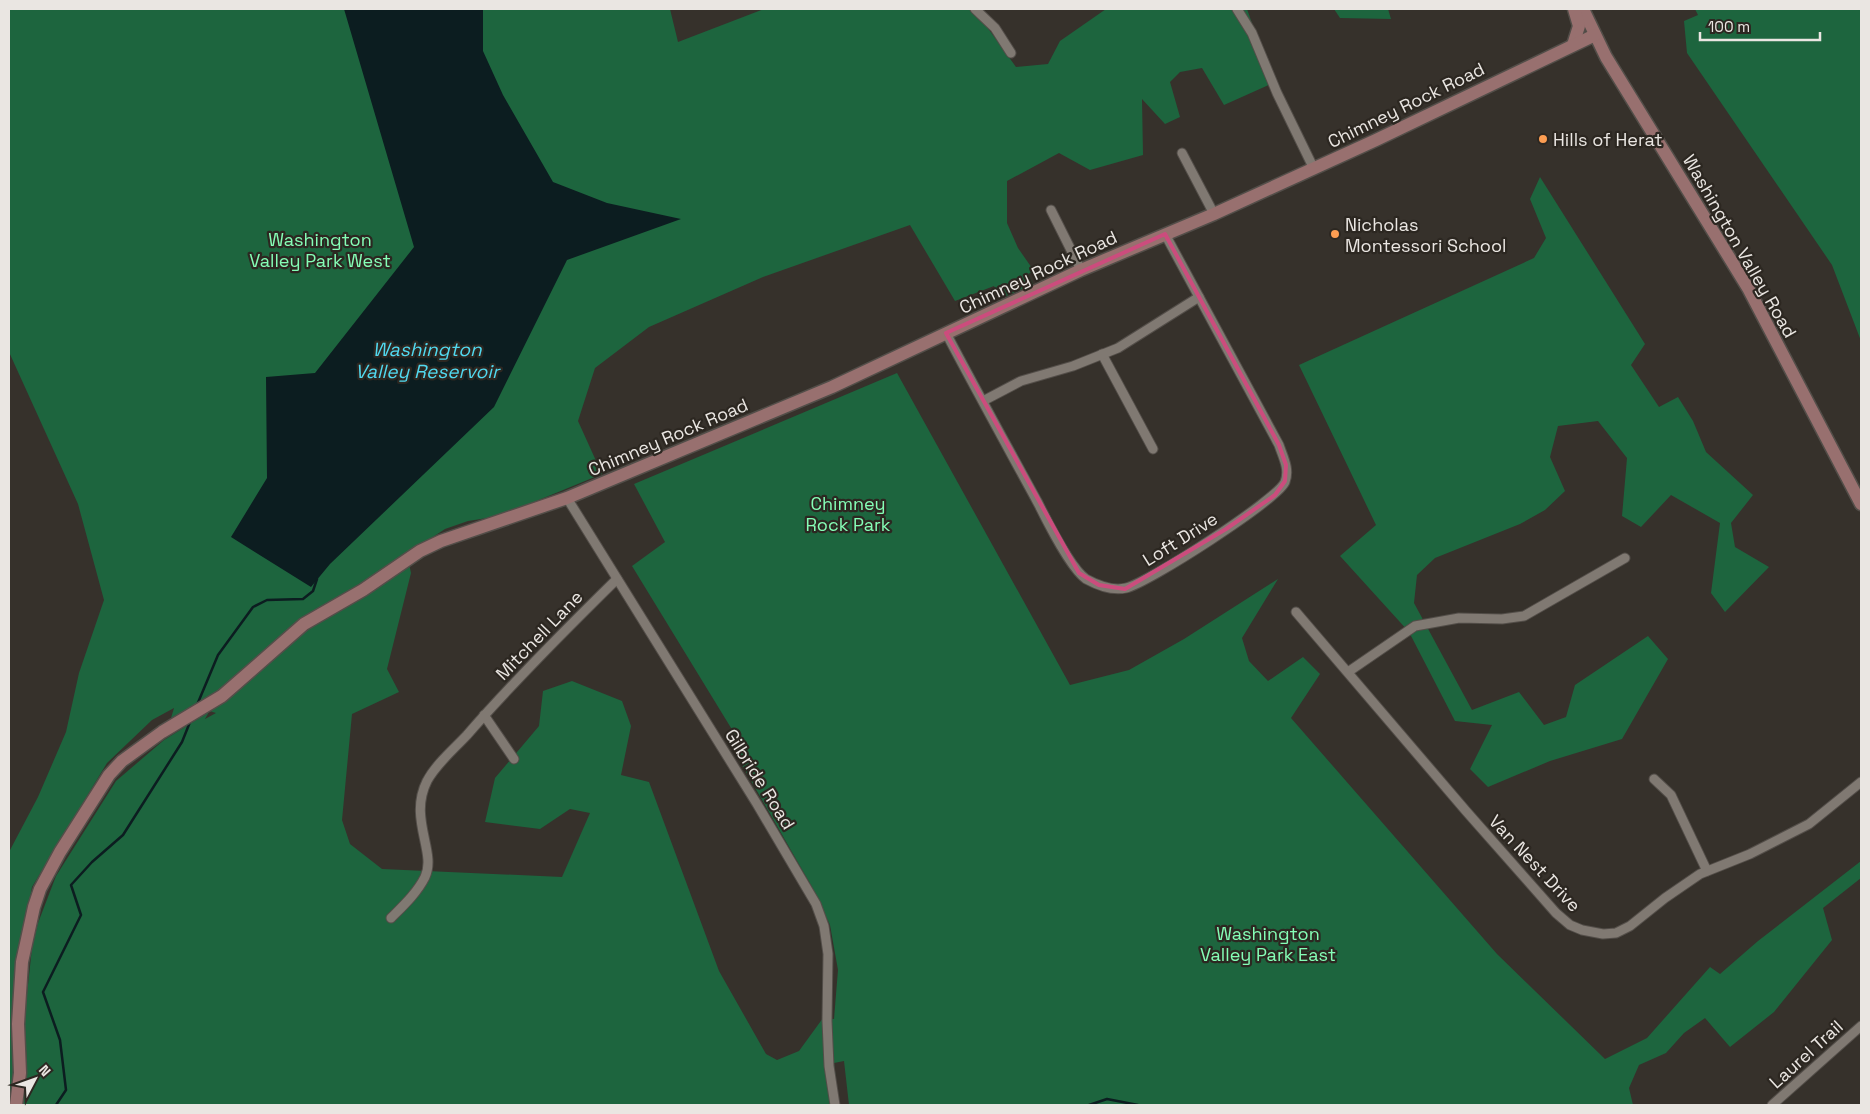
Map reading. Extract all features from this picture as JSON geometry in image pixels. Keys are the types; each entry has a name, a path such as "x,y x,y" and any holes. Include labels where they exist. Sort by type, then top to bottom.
{"street":[{"path":"975,9 995,28 1012,54"},
{"path":"1236,9 1252,33 1277,93 1314,169"},
{"path":"1573,45 1579,26 1574,9"},
{"name":"Washington Valley Road","path":"1583,9 1616,74 1748,288 1861,504"},
{"name":"Chimney Rock Road","path":"16,1105 20,1073 18,1024 22,962 34,907 40,889 60,852 109,775 137,749 222,696 304,624 363,590 420,551 441,541 567,498 832,387 1081,270 1214,214 1314,169 1595,35"},
{"path":"1182,153 1214,214"},
{"path":"1051,210 1081,270"},
{"name":"Loft Drive","path":"946,333 1051,527 1079,573 1086,579 1108,588 1125,589 1148,579 1275,495 1285,481 1287,469 1279,445 1165,234"},
{"path":"982,402 1022,381 1073,366 1118,348 1198,297"},
{"path":"1102,354 1153,449"},
{"name":"Gilbride Road","path":"567,498 757,804 816,904 824,926 828,954 827,1021 829,1066 835,1105"},
{"path":"1348,672 1415,626 1459,618 1502,619 1524,616 1625,558"},
{"name":"Mitchell Lane","path":"391,918 414,893 425,876 428,860 419,809 422,792 429,778 484,715 617,579"},
{"name":"Van Nest Drive","path":"1296,612 1472,819 1556,913 1570,925 1603,934 1616,933 1630,926 1664,898 1707,871 1750,854 1808,824 1861,782"},
{"path":"484,715 514,759"},
{"path":"1654,779 1672,794 1707,871"},
{"name":"Laurel Trail","path":"1775,1104 1861,1026"}],"highlighted area":[{"path":"1165,234 1279,445 1286,465 1285,481 1275,495 1226,529 1125,589 1099,585 1079,573 946,333"}],"green space":[{"path":"9,9 670,9 678,42 764,9 974,9 1016,67 1048,64 1060,41 1106,9 1247,9 1273,83 1224,105 1202,68 1180,72 1170,82 1180,117 1165,124 1142,99 1143,155 1090,170 1059,153 1007,181 1007,223 1018,248 1034,271 1028,274 1033,284 1000,299 994,286 955,301 910,225 763,277 649,327 595,368 578,421 602,474 500,516 468,521 445,529 407,554 411,573 387,669 399,692 352,714 342,820 350,844 382,869 562,877 590,813 570,809 540,829 485,822 495,778 539,726 543,691 572,681 622,701 631,726 621,775 649,782 719,971 766,1054 777,1060 799,1051 823,1018 834,1019 838,970 830,925 812,887 730,744 739,741 632,566 665,542 634,484 897,373 1070,685 1129,670 1184,639 1278,579 1242,638 1249,661 1268,681 1303,657 1320,674 1291,718 1497,954 1605,1059 1647,1038 1710,967 1720,974 1758,941 1861,861 1861,878 1823,908 1832,940 1774,1012 1730,1047 1705,1018 1684,1033 1666,1053 1639,1065 1629,1088 1633,1105 849,1105 844,1061 834,1063 839,1105 22,1105 27,1063 24,1021 32,948 38,923 56,876 116,781 164,740 209,712 205,719 216,713 194,706 171,718 174,708 152,720 107,763 32,887 17,974 15,1071 9,1099 9,852 38,797 66,732 79,673 104,600 78,504 9,352"},
{"path":"1334,9 1388,9 1391,19 1340,18"},
{"path":"1695,9 1861,9 1861,341 1832,265 1687,53 1684,21 1698,15"},
{"path":"1540,177 1645,344 1631,365 1659,407 1678,397 1693,421 1706,452 1753,495 1731,523 1735,547 1769,567 1725,612 1711,593 1720,523 1671,495 1641,527 1622,516 1627,458 1598,421 1558,426 1550,457 1565,491 1545,510 1520,524 1435,558 1417,575 1414,603 1472,710 1519,692 1544,725 1566,717 1575,685 1648,636 1668,659 1622,739 1550,761 1488,787 1470,769 1492,725 1455,721 1409,632 1340,556 1376,525 1299,365 1534,258 1546,238 1530,199"}],"water":[{"name":"Washington Valley Reservoir","path":"344,9 483,9 483,51 503,95 553,182 607,203 681,219 567,260 494,407 330,564 311,587 231,537 267,478 266,377 315,373 414,247"}],"waterway":[{"path":"197,705 218,655 253,607 267,600 303,599 313,591 317,579"},
{"path":"56,1105 66,1090 60,1040 43,992 81,915 71,885 92,862 123,835 182,742 190,722"},
{"path":"1089,1105 1107,1099 1138,1105"}],"place":[{"name":"Hills of Herat","path":"1543,139"},
{"name":"Nicholas Montessori School","path":"1335,234"}],"park label":[{"name":"Washington Valley Park West","path":"320,249"},
{"name":"Chimney Rock Park","path":"848,513"},
{"name":"Washington Valley Park East","path":"1268,943"}]}
